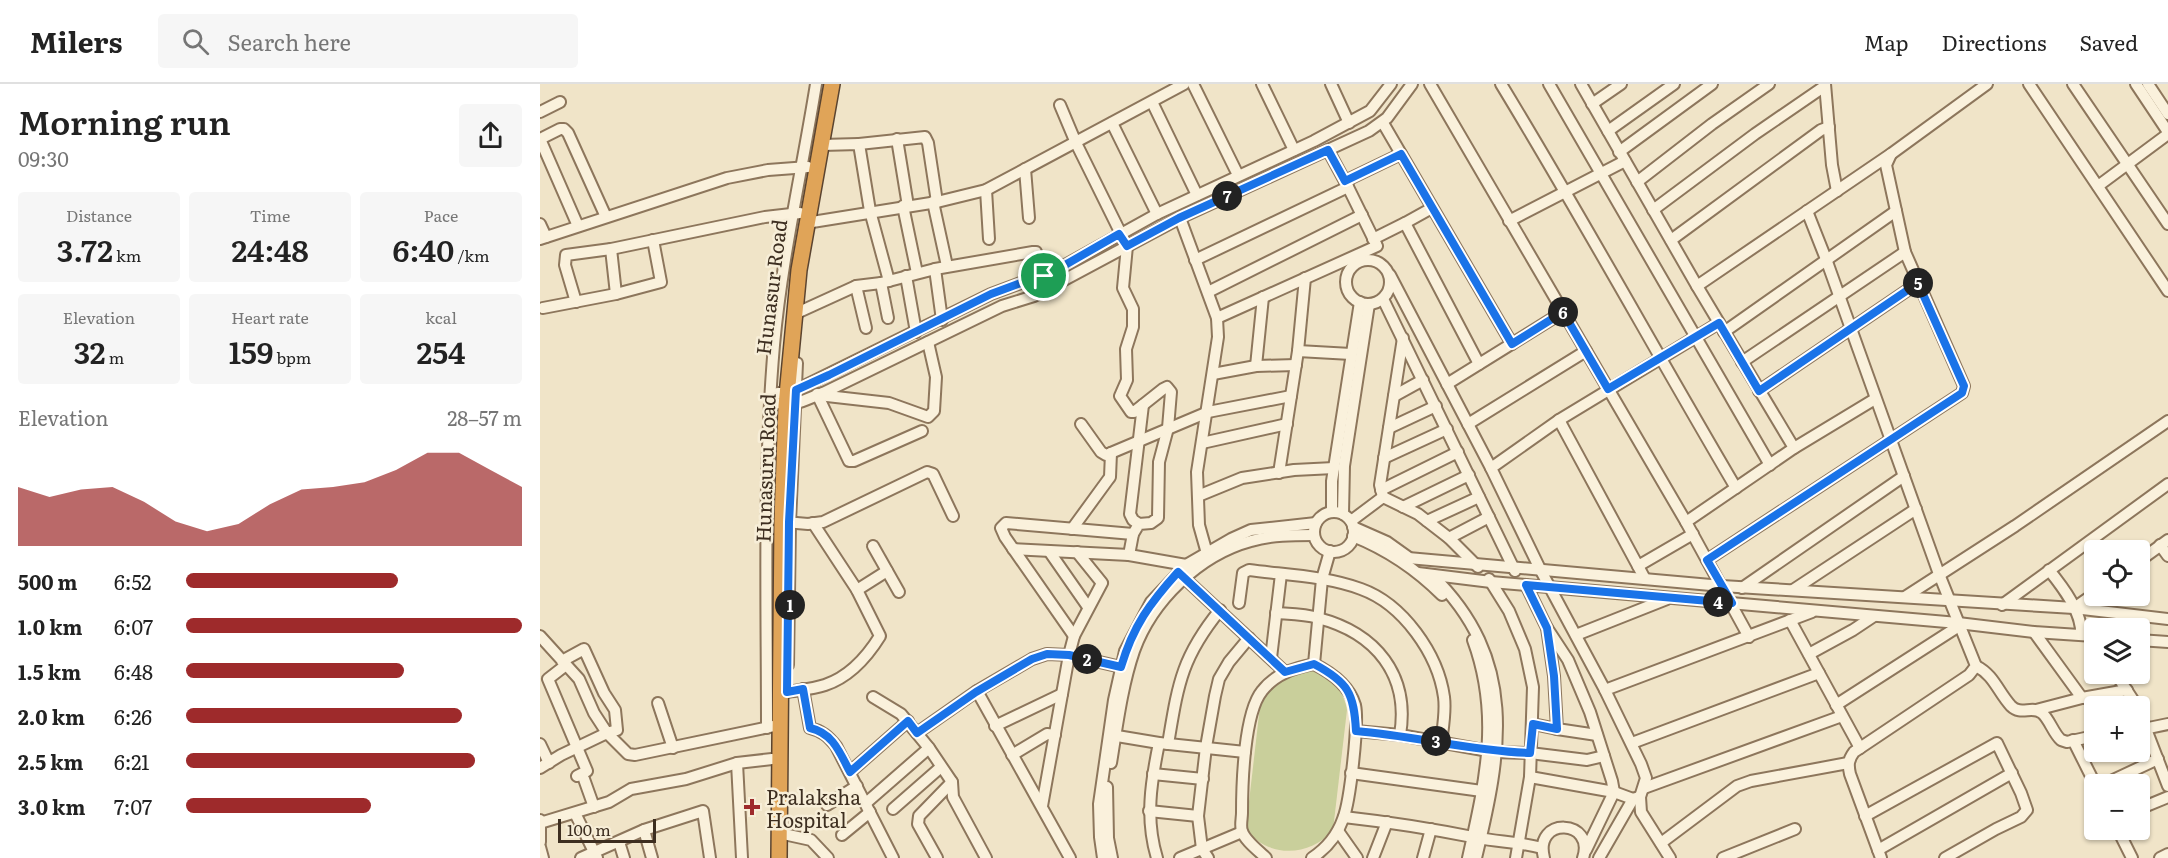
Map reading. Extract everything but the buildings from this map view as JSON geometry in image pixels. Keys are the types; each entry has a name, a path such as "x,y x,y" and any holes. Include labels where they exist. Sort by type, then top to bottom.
{"highway":[{"name":"Hunasur Road","path":"769,858 773,726 774,491 787,398 785,309 805,216 806,167 823,84"},
{"name":"Hunasuru Road","path":"778,858 782,833 773,726 786,522 787,398 805,216 825,145 832,84"}],"street":[{"path":"540,224 543,238 727,178 768,170 806,167 816,84"},
{"path":"839,84 825,145 925,137 927,139 935,202 947,266"},
{"path":"576,302 565,265 566,255 805,216 870,211 935,202 986,189 1184,84"},
{"path":"1193,84 1238,175"},
{"path":"1262,84 1294,150"},
{"path":"1331,84 1349,123"},
{"path":"787,398 991,294 1044,276 1158,214 1349,123 1370,111 1391,84"},
{"path":"787,398 820,394 1002,306 1034,296 1179,218 1370,132 1383,123 1402,101 1412,84"},
{"path":"1430,84 1693,534 1749,637"},
{"path":"1501,84 1566,192 1736,488"},
{"path":"1549,84 1770,465"},
{"path":"1581,84 1697,286 1794,448"},
{"path":"1592,104 1621,84"},
{"path":"1608,131 1674,84"},
{"path":"1509,221 1602,173 1712,84"},
{"path":"1637,182 1768,84"},
{"path":"1697,286 1891,154 1987,84"},
{"path":"2029,84 2168,291"},
{"path":"2073,84 2168,224"},
{"path":"2098,186 2168,133 2136,84"},
{"path":"2148,84 2165,101 2168,114"},
{"path":"1653,210 1825,85 1837,191"},
{"path":"540,112 561,102"},
{"path":"1152,102 1197,195"},
{"path":"1060,105 1119,234 1127,246 1123,288 1133,309 1133,327 1126,349 1127,380 1120,396 1131,412 1134,412 1163,389 1167,387 1171,392 1168,428 1159,462 1158,518 1151,523 1139,524 1130,514 1143,405"},
{"path":"1112,123 1158,214"},
{"path":"1383,123 1512,344"},
{"path":"1671,240 1821,130 1829,128"},
{"path":"578,226 540,139 560,129 568,133 606,217"},
{"path":"897,140 916,332"},
{"path":"859,144 885,282 888,318"},
{"path":"1328,150 1491,468 1540,569 1605,690 1646,778 1639,794 1599,858"},
{"path":"1195,260 1347,184 1401,154"},
{"path":"1707,560 1959,396 1964,390 1905,252 1886,165 1891,154"},
{"path":"1026,169 1029,218"},
{"path":"986,189 989,239"},
{"path":"1217,318 1375,243 1432,208"},
{"path":"1807,211 1939,574 1976,666 1990,676 2013,708 2021,712 2127,690"},
{"path":"1491,468 1608,389 1696,336 1722,327 1896,211"},
{"path":"1208,292 1362,215"},
{"path":"540,636 579,679 594,712 607,733 628,754 635,755 673,748 773,726 768,477 774,346 805,216"},
{"path":"1179,218 1217,318 1218,337 1197,472 1198,525 1208,556"},
{"path":"1405,223 1479,364"},
{"path":"543,308 616,294 661,282 653,240"},
{"path":"611,249 616,294"},
{"path":"797,311 856,286 885,282 947,266 1033,252 1036,252 1044,276"},
{"path":"1742,362 1905,252"},
{"path":"1361,260 1378,261 1388,271 1391,283 1389,292 1383,299 1364,303 1352,297 1347,290 1348,272 1361,260"},
{"path":"935,269 942,320"},
{"path":"1279,473 1299,351 1305,278"},
{"path":"1759,391 1918,283"},
{"path":"856,286 866,328"},
{"path":"1256,366 1263,297"},
{"path":"1383,299 1513,567 1568,660 1590,712 1614,792 1585,854"},
{"path":"1364,303 1352,354 1334,468 1346,522 1351,542 1342,550 1330,551 1317,543 1314,535 1316,523 1320,517 1346,522 1387,542 1432,575 1463,610 1486,652 1495,695 1498,727 1491,751"},
{"path":"1346,522 1344,466 1364,303"},
{"path":"1447,384 1563,312"},
{"path":"1403,338 1380,485 1382,494 1427,521 1477,565 1509,611 1525,649 1533,687 1533,724 1530,777 1516,858"},
{"path":"820,394 889,403 928,417 934,411 936,377 928,342"},
{"path":"1299,351 1352,354"},
{"path":"1468,424 1586,351"},
{"path":"1213,374 1256,366 1296,365"},
{"path":"1394,396 1423,380"},
{"path":"820,394 849,461 854,461 922,431"},
{"path":"1081,424 1101,452 1106,454 1208,412 1291,396"},
{"path":"1686,522 1794,448 1875,399"},
{"path":"1389,428 1436,406"},
{"path":"1559,420 1645,579"},
{"path":"1905,597 2015,526 2168,421"},
{"path":"1202,443 1287,424"},
{"path":"1384,458 1447,429"},
{"path":"1346,522 1382,494 1458,452"},
{"path":"1072,529 1110,477 1111,453"},
{"path":"1198,495 1242,478 1334,468"},
{"path":"784,858 782,833 787,692 786,522 813,523 838,516 927,472 933,474 953,516"},
{"path":"1403,507 1468,475"},
{"path":"1742,588 1904,476"},
{"path":"2002,604 2168,484"},
{"path":"1427,521 1479,497"},
{"path":"1792,591 1916,509"},
{"path":"1449,538 1489,517"},
{"path":"1346,522 1397,557 1442,594 1470,633 1485,676 1491,751 1476,858"},
{"path":"787,692 824,686 844,676 872,649 880,636 857,590 813,523"},
{"path":"1074,636 1013,549 1001,528 1006,523 1133,534"},
{"path":"1112,858 1108,838 1107,789 1121,667 1133,634 1151,602 1183,572 1251,530 1316,523"},
{"path":"1129,555 1133,534 1139,524"},
{"path":"1638,566 1693,534"},
{"path":"1208,556 1251,540 1314,535"},
{"path":"2150,553 2164,542 2168,556"},
{"path":"873,546 899,592"},
{"path":"1013,549 1129,555 1183,572 1285,672"},
{"path":"1049,551 1088,607"},
{"path":"1314,664 1322,579 1330,551"},
{"path":"1042,806 1074,636 1102,583 1077,552"},
{"path":"1397,557 1742,588 2074,608 2168,619"},
{"path":"1239,603 1243,573 1249,570 1341,582 1364,589 1384,601 1420,637 1431,656 1444,697 1441,742"},
{"path":"2049,570 2067,594 2084,626"},
{"path":"857,590 887,571"},
{"path":"1103,858 1099,804 1112,735 1134,651 1144,627 1183,572"},
{"path":"1418,573 1491,582 2084,636"},
{"path":"1271,658 1281,574"},
{"path":"1576,635 1670,598"},
{"path":"2074,608 2084,601"},
{"path":"1778,608 1809,654 1860,748"},
{"path":"1157,858 1152,840 1149,811 1153,774 1184,667 1198,638 1220,610"},
{"path":"1605,690 1815,611"},
{"path":"1276,613 1318,618 1349,630 1373,645 1390,667 1400,690 1403,717 1400,735"},
{"path":"1809,654 1874,616"},
{"path":"1836,705 1958,625"},
{"path":"1547,628 1554,676 1557,729"},
{"path":"2034,632 2082,698"},
{"path":"1205,853 1198,816 1206,747 1219,679 1229,662 1249,638"},
{"path":"2150,641 2168,642"},
{"path":"540,744 544,765 577,747 617,730 615,710 604,693 584,649 564,663 548,679 577,747 587,771 580,777 594,807"},
{"path":"917,733 976,692 1032,659 1047,654 1069,655 1121,667"},
{"path":"1266,858 1242,832 1245,752 1256,699 1263,689 1285,672 1314,664 1329,672 1343,684 1355,705 1356,731 1344,817 1326,849 1312,858"},
{"path":"1976,666 1969,675 1860,748 1850,758 1848,764 1850,774 1879,854 2012,774"},
{"path":"1632,744 1819,673"},
{"path":"2123,684 2131,696"},
{"path":"803,689 810,728 819,730 828,736 850,772 893,858"},
{"path":"976,692 1070,858"},
{"path":"995,726 1062,694"},
{"path":"873,697 908,721 929,748 952,782 953,797 986,858"},
{"path":"658,703 673,748"},
{"path":"2053,729 2060,704"},
{"path":"2036,710 2042,713 2061,740 2067,742 2084,738"},
{"path":"1530,777 1614,792 1639,794 1842,716"},
{"path":"850,772 908,721"},
{"path":"1533,724 1597,735"},
{"path":"2150,728 2168,724"},
{"path":"1356,731 1400,735 1491,751 1587,760 1604,756"},
{"path":"1012,755 1047,734 1055,735"},
{"path":"1112,735 1245,752"},
{"path":"2073,740 2090,774"},
{"path":"1865,816 1994,743 1999,746 2027,806 2025,814 1946,858"},
{"path":"2150,744 2168,786"},
{"path":"842,835 929,748"},
{"path":"540,842 540,821 609,802 631,789 686,779 737,763 772,759"},
{"path":"2126,774 2158,759"},
{"path":"737,763 742,858"},
{"path":"1660,843 1737,786 1751,781 1848,764"},
{"path":"893,810 941,767"},
{"path":"1351,773 1486,792"},
{"path":"1153,774 1203,778"},
{"path":"937,858 918,824 919,816 952,782"},
{"path":"827,805 857,786"},
{"path":"1639,794 1641,812 1670,858"},
{"path":"2150,804 2168,797"},
{"path":"581,858 596,855 644,830 703,811 710,858"},
{"path":"1149,811 1198,816"},
{"path":"575,813 596,855"},
{"path":"1344,817 1477,838 1520,842 1543,853 1545,837 1554,829 1565,827 1576,830 1584,839 1585,854"},
{"path":"1372,858 1387,822"},
{"path":"1423,858 1431,829"},
{"path":"1723,858 1796,829"},
{"path":"644,830 652,858"},
{"path":"1338,831 1357,858"},
{"path":"1180,858 1205,853 1242,832"},
{"path":"782,833 811,840 828,858"},
{"path":"1468,858 1477,838"},
{"path":"2123,840 2132,858"},
{"path":"619,842 624,858"},
{"path":"540,847 543,858"},
{"path":"2160,858 2168,854"}],"green space":[{"path":"1313,669 1325,675 1336,685 1343,696 1347,710 1333,830 1312,846 1300,850 1276,849 1254,838 1246,828 1261,697 1271,681"}],"place":[{"name":"Pralaksha Hospital","path":"752,807"}],"route":[{"path":"1328,150 1345,181 1401,154 1512,344 1563,312 1608,389 1719,323 1759,391 1918,283 1964,390 1959,396 1707,560 1732,603 1526,585 1547,628 1557,719 1557,729 1533,724 1530,753 1494,752 1400,735 1356,731 1355,705 1343,684 1329,672 1314,664 1285,672 1178,572 1151,602 1125,651 1121,667 1069,655 1047,654 1032,659 976,692 917,733 908,721 850,772 828,736 819,730 810,728 803,689 787,692 790,609 789,522 796,390 991,294 1044,276 1119,234 1127,246 1179,218 1328,150"}]}
